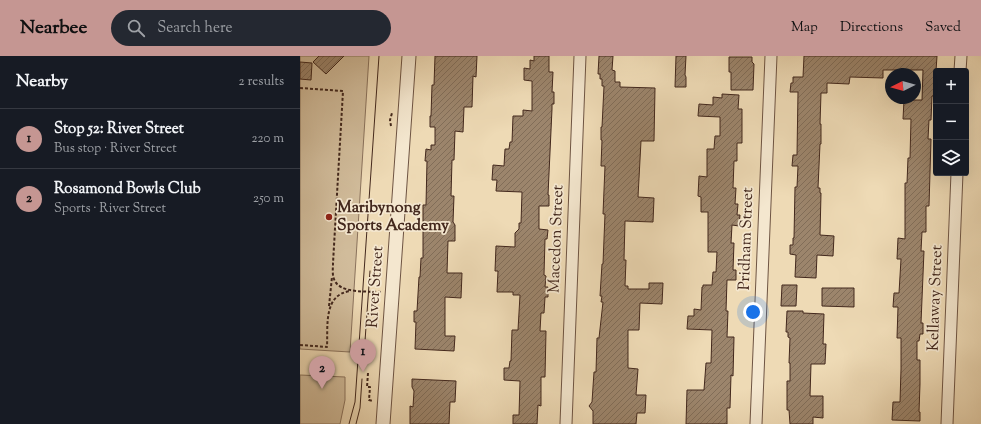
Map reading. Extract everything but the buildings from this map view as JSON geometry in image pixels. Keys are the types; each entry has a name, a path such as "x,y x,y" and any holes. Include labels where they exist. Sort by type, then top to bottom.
{"street":[{"name":"River Street","path":"383,424 409,56"},
{"name":"Macedon Street","path":"566,424 580,56"},
{"name":"Pridham Street","path":"756,424 771,56"},
{"path":"960,68 961,56"},
{"name":"Kellaway Street","path":"947,424 957,176"}],"path":[{"path":"300,88 343,91 333,272 328,317 327,347 300,345"},
{"path":"333,272 336,283 340,287 349,290 382,292"},
{"path":"328,317 331,304 339,295 348,292 362,291"},
{"path":"368,374 367,387 370,387 369,400 373,401"}],"shaded area":[{"name":"Maribynong Sports Academy","path":"300,56 369,56 350,352 300,349"},
{"path":"300,375 345,377 345,400 340,424 300,424"}],"tram line":[{"path":"349,424 355,402 379,56"},
{"path":"365,341 370,271"},
{"path":"356,424 360,408 362,379"}],"place":[{"name":"Maribynong Sports Academy","path":"329,217"},
{"name":"Stop 52: River Street","path":"363,372"},
{"name":"Rosamond Bowls Club","path":"322,389"}]}
